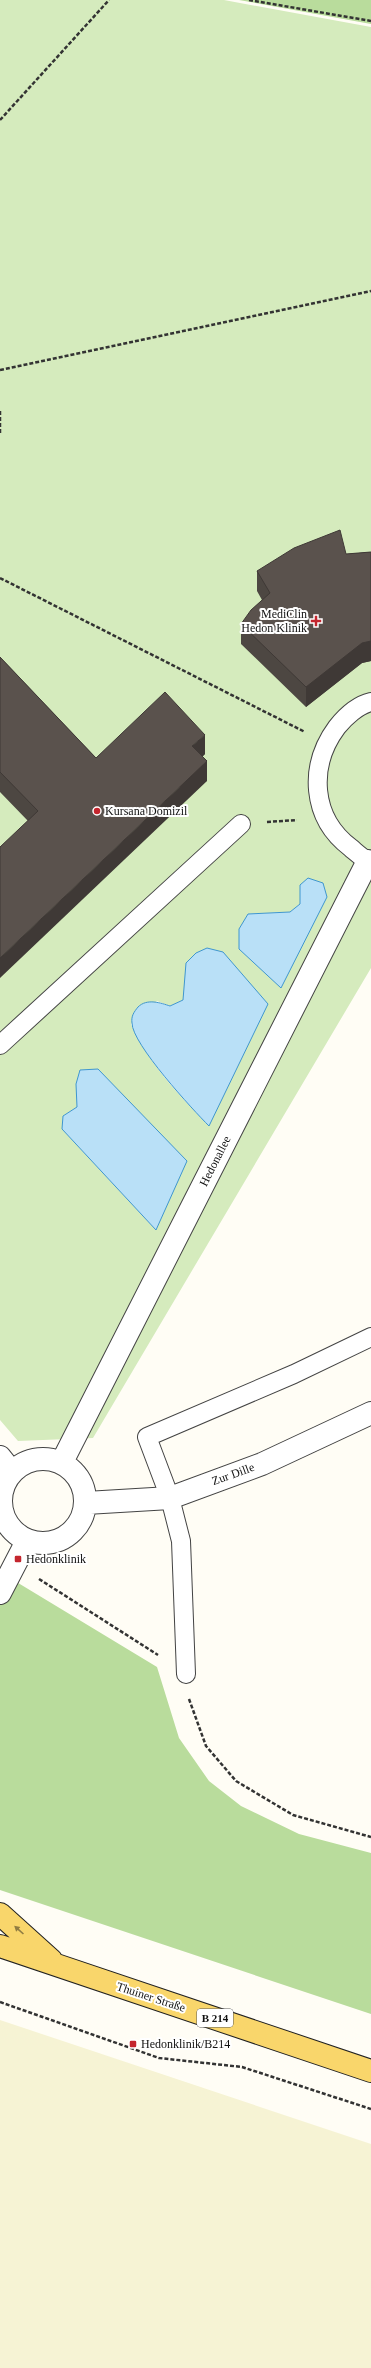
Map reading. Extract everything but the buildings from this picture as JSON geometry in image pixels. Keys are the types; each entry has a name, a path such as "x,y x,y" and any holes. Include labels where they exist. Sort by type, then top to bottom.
{"main road":[{"path":"0,1914 58,1966"},
{"name":"Thuiner Straße","path":"0,1946 371,2071"}],"street":[{"name":"Hedonallee","path":"62,1462 369,861"},
{"name":"Zur Dille","path":"86,1503 170,1498 262,1464 371,1413"},
{"path":"43,1457 62,1462 78,1477 84,1486 86,1503 82,1518 72,1531 61,1541 41,1544 27,1541 15,1533 8,1524 3,1511 0,1497 4,1484 6,1465 26,1462 43,1457"},
{"path":"0,1593 27,1541"}],"lane":[{"path":"369,861 338,838 320,806 316,776 326,743 344,718 371,702"},
{"path":"0,1045 241,824"},
{"path":"186,1674 181,1541 170,1498 147,1437 294,1374 371,1337"}],"path":[{"path":"0,120 109,0"},
{"path":"249,0 371,21"},
{"path":"0,370 371,291"},
{"path":"0,411 0,435"},
{"path":"0,578 326,743"},
{"path":"241,824 299,820 320,806"},
{"path":"13,1568 39,1579 186,1674 189,1702 206,1746 236,1781 292,1814 371,1837"},
{"path":"0,2002 159,2058 242,2067 371,2109"}],"shaded area":[{"path":"0,2020 371,2144 371,2368 0,2368"}],"green space":[{"path":"0,0 224,0 371,27 371,968 93,1438 18,1441 0,1420","holes":["300,904 281,987 249,914 290,912","185,984 209,1126 176,1091 156,1066 146,1052 131,1024 157,1001 170,1006 183,1000","77,1107 156,1230 62,1129 63,1116"]},
{"path":"239,0 371,0 371,24"},
{"path":"0,1572 157,1667 179,1738 209,1781 241,1806 299,1834 371,1853 371,2014 0,1890"}],"water":[{"path":"308,878 323,883 327,897 281,988 239,949 239,929 248,914 290,912 300,904 300,885"},
{"path":"207,948 223,952 268,1004 209,1126 152,1061 135,1033 132,1023 133,1014 142,1004 154,1002 170,1006 183,1000 186,963 196,953"},
{"path":"98,1069 187,1161 156,1230 62,1129 63,1116 77,1107 76,1084 80,1070"}],"place":[{"name":"MediClin Hedon Klinik","path":"316,621"},
{"name":"Kursana Domizil","path":"97,811"},
{"name":"Hedonklinik","path":"18,1559"},
{"name":"Hedonklinik/B214","path":"133,2044"}]}
